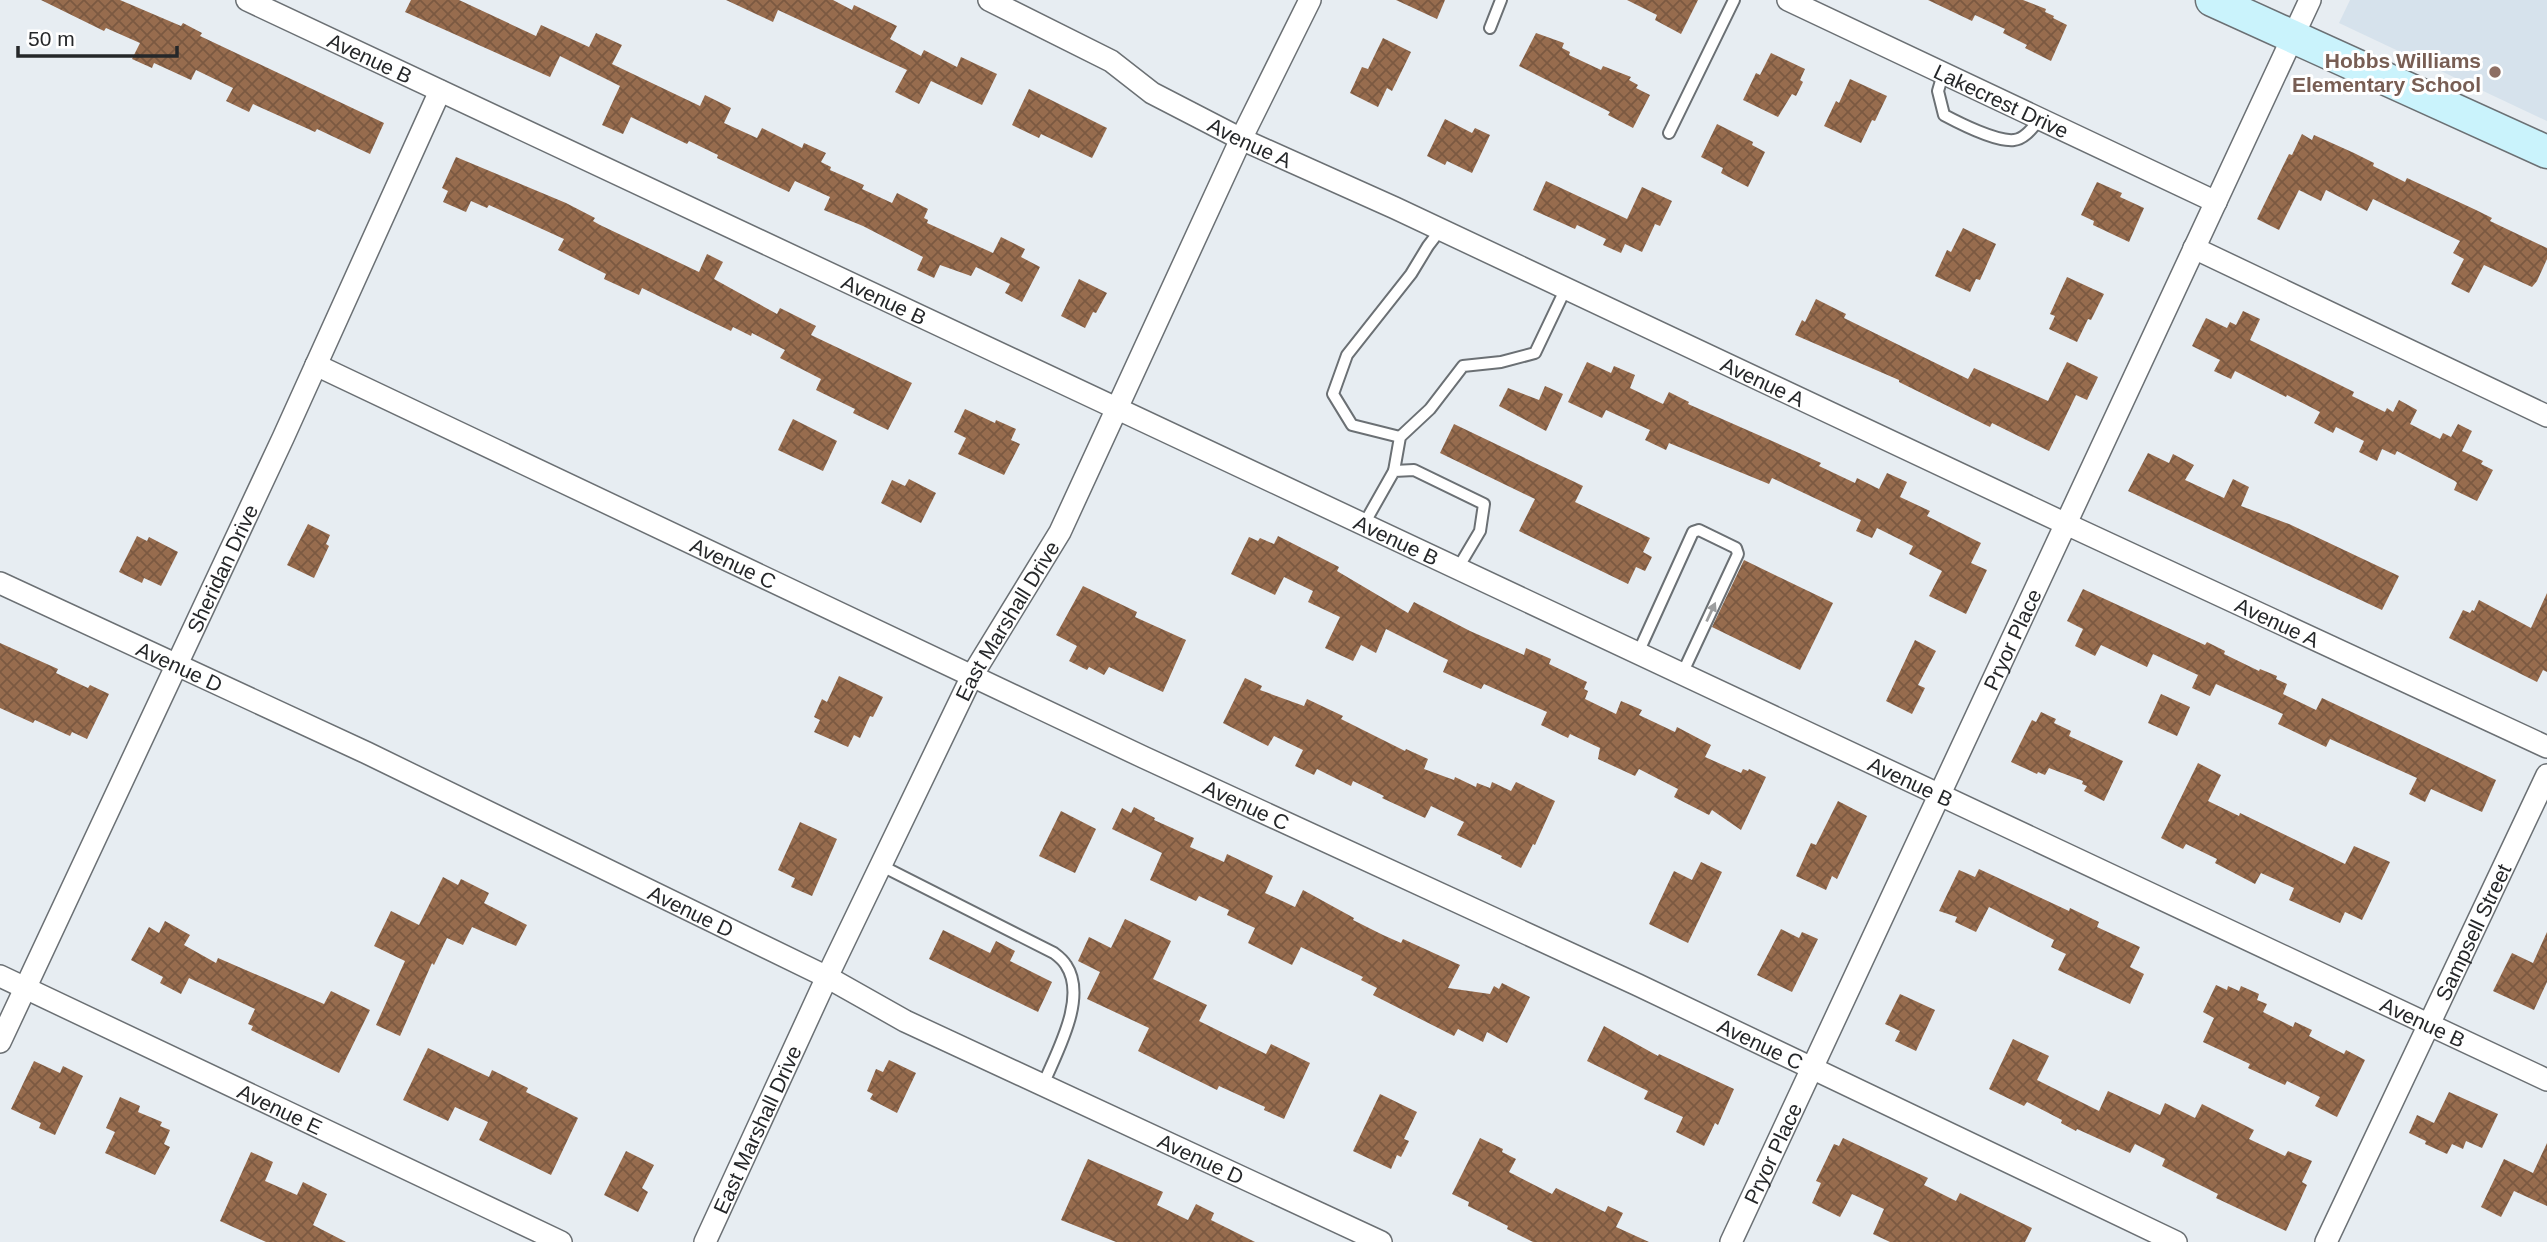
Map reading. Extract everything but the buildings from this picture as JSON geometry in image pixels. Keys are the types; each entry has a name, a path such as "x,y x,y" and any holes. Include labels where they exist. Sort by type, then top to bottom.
{"street":[{"name":"Avenue B","path":"247,0 2547,1080"},
{"name":"Avenue A","path":"989,0 1111,61 1152,93 1241,139 1441,229 2547,747"},
{"name":"East Marshall Drive","path":"705,1242 827,977 973,674 1060,532 1241,139 1310,0"},
{"name":"Lakecrest Drive","path":"1787,0 2216,202"},
{"path":"2213,0 2547,152"},
{"name":"Pryor Place","path":"1731,1242 2310,0"},
{"name":"Sheridan Drive","path":"0,1042 316,365 440,91"},
{"path":"2194,248 2547,416"},
{"name":"Avenue C","path":"316,365 973,674 1143,757 1638,985 2176,1242"},
{"name":"Avenue D","path":"0,583 367,753 827,977 905,1021 1381,1242"},
{"name":"Sampsell Street","path":"2326,1242 2547,775"},
{"name":"Avenue E","path":"0,976 561,1242"}],"lane":[{"path":"1490,29 1501,0"},
{"path":"1669,133 1734,0"},
{"path":"1943,74 1938,91 1944,115 1979,132 2013,141 2027,134 2040,119"},
{"path":"1400,437 1352,425 1333,394 1347,355 1411,274 1441,229"},
{"path":"1364,524 1394,471 1400,437 1430,409 1463,366 1501,362 1535,353 1566,288"},
{"path":"1394,471 1415,470 1484,504 1480,531 1458,568"},
{"path":"1638,653 1693,532 1699,530 1735,548 1738,554 1682,674"},
{"path":"882,866 1054,953 1067,965 1073,990 1070,1020 1042,1085"}],"shaded area":[{"name":"Hobbs Williams Elementary School","path":"2350,0 2547,0 2547,121 2339,23"}],"place":[{"name":"Hobbs Williams Elementary School","path":"2495,72"}]}
